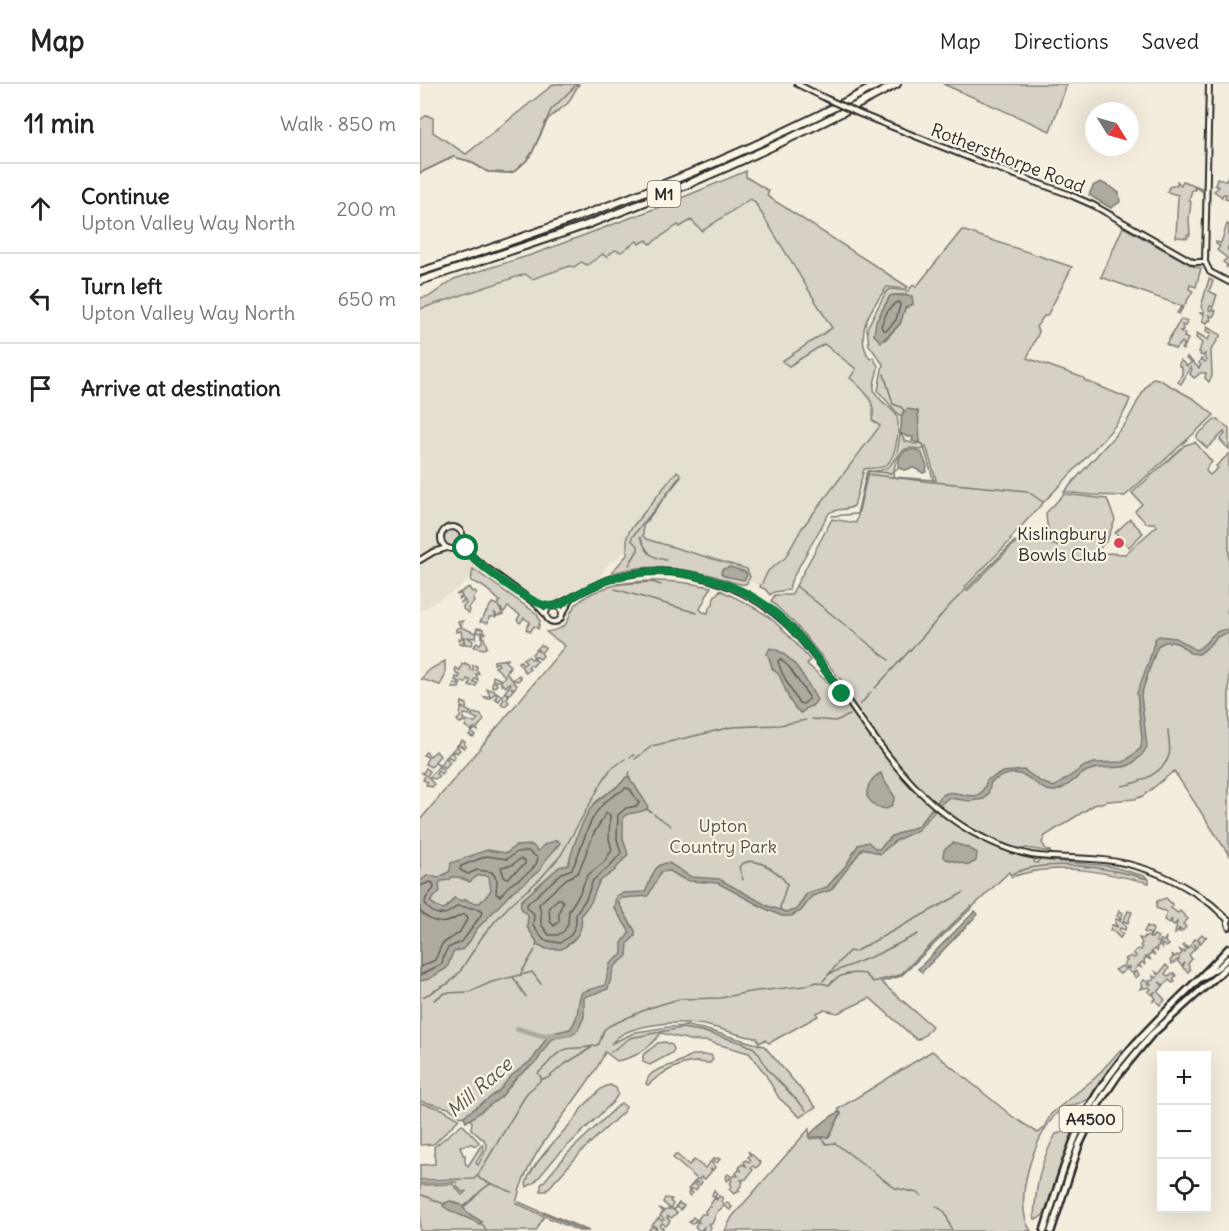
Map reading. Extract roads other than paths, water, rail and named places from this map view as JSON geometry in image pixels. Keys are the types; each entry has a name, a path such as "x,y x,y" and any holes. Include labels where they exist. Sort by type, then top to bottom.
{"highway":[{"name":"M1","path":"420,272 561,224 666,184 788,130 879,84"},
{"name":"M1","path":"420,281 551,237 678,189 770,148 897,84"},
{"name":"A4500","path":"1044,1231 1071,1146 1094,1100 1129,1051 1229,948"},
{"name":"A4500","path":"1051,1231 1079,1145 1112,1083 1151,1035 1229,965"}],"street":[{"name":"Rothersthorpe Road","path":"797,84 860,114 1068,194 1093,205 1193,262 1205,262"},
{"path":"1209,84 1205,262 1208,269 1229,282"},
{"path":"433,552 442,541 444,532 451,528 459,530 462,534 462,541 470,554 536,604 550,620 556,622 560,619 571,598"},
{"path":"442,541 448,548"},
{"path":"454,549 462,541"},
{"path":"420,560 433,552 448,548 470,554"},
{"path":"546,615 548,609 553,606 601,582 620,576 660,572 705,578 734,588 751,596 778,615 801,639 889,756 939,810 987,840 1030,855 1108,860 1150,870 1170,878 1211,904 1228,920 1229,927"},
{"path":"536,604 561,609 562,614"},
{"path":"1201,978 1220,966 1229,957"}],"water":[{"path":"1100,182 1119,193 1120,202 1111,208 1089,195 1093,186"},
{"path":"890,296 912,296 913,304 905,308 900,324 881,342 874,335 876,322"},
{"path":"907,409 918,411 920,443 912,441 913,437 900,433 902,417"},
{"path":"906,450 916,450 922,453 927,467 926,472 923,473 914,468 904,470 898,468 899,457"},
{"path":"730,567 746,572 744,580 724,576 721,573 722,569"},
{"path":"1229,629 1229,633 1219,636 1199,654 1190,653 1179,644 1172,642 1159,645 1141,695 1147,747 1130,765 1090,770 1055,791 1047,790 1022,775 1014,774 991,782 984,799 970,801 948,798 940,805 937,802 943,795 949,793 977,795 983,790 987,780 1003,772 1024,770 1041,782 1054,787 1085,766 1094,763 1124,762 1141,748 1137,693 1155,639 1159,636 1176,638 1196,650 1214,634"},
{"path":"770,648 786,655 792,661 817,700 801,713 793,706 779,675 772,668 767,654"},
{"path":"881,773 895,797 892,805 887,809 876,807 867,797 870,783"},
{"path":"626,777 630,778 635,785 648,808 623,817 623,839 628,854 614,871 599,882 591,902 581,915 580,931 575,939 562,949 546,949 539,945 536,946 537,942 527,927 528,915 521,907 521,901 559,867 568,865 578,833 589,810"},
{"path":"932,808 935,811 918,830 895,841 880,854 863,848 831,890 812,896 801,911 791,916 782,916 766,909 718,883 683,879 670,871 661,872 648,896 622,898 618,902 635,931 635,936 628,943 627,956 614,967 608,989 584,997 584,1017 578,1030 571,1035 555,1038 549,1042 537,1061 516,1078 501,1097 466,1122 464,1116 499,1091 510,1077 533,1059 549,1034 570,1029 576,1018 582,992 605,985 610,964 622,954 622,943 630,932 614,908 616,896 623,893 645,892 653,873 659,866 669,863 691,877 719,879 768,906 786,912 796,910 807,893 827,887 847,864 858,845 868,842 879,849 892,836 918,826"},
{"path":"557,840 560,843 541,869 513,891 476,930 463,949 453,952 447,968 429,979 420,981 420,881 428,875 438,878 450,871 451,863 487,850 507,853 515,846 532,845 538,851 544,845","holes":["477,876 489,877 491,890 479,903 454,898 446,908 441,909 430,902 440,891 439,883 442,881 458,877 470,882"]},
{"path":"953,843 977,853 976,861 969,865 943,857 944,850"},
{"path":"975,911 978,914 922,972 918,969"},
{"path":"839,1112 841,1113 829,1137 809,1137 822,1123"},
{"path":"451,1201 461,1205 468,1213 482,1222 479,1224 443,1206"}],"waterway":[{"path":"420,173 453,157 469,161 488,172 510,173 515,171 532,153 551,110 577,84"},
{"path":"884,374 893,404 904,411"},
{"path":"920,443 923,444 934,482 1027,491 1043,502"},
{"path":"832,516 857,514 867,471 891,473 898,468"},
{"path":"866,474 933,482"},
{"path":"629,565 638,550 632,537 681,477"},
{"path":"640,537 649,553 666,560"},
{"path":"875,688 950,605 1015,541"},
{"path":"617,584 652,582 661,585"},
{"path":"796,586 889,660"},
{"path":"615,589 697,613"},
{"path":"1227,612 1229,607"},
{"path":"860,705 871,692"},
{"path":"812,719 835,721 850,715"},
{"path":"635,759 652,746 732,727 780,725 806,720"},
{"path":"1122,786 1143,780 1162,767 1170,752 1168,730"},
{"path":"630,757 634,755"},
{"path":"423,997 449,983 459,973 482,937 497,919 540,879 561,855 605,777 611,769 625,759"},
{"path":"628,777 630,772"},
{"path":"646,809 651,812"},
{"path":"654,814 671,826"},
{"path":"743,880 739,867 744,863 758,862 778,874 787,884 781,910"},
{"path":"1012,874 1026,869 1061,865 1098,868 1147,879"},
{"path":"829,974 849,951 854,952 963,893"},
{"path":"420,1180 474,1179 527,1093 542,1079 538,1073 562,1051 599,1044 604,1030 609,1026 649,1008 679,999 721,998 749,992 804,986 817,982 829,985 836,978 855,973 865,974 873,982 900,975 971,906"},
{"path":"823,981 829,974 878,954 918,934"},
{"path":"434,1000 445,993 469,992 492,982 520,975 535,950"},
{"path":"521,975 532,972 541,984"},
{"path":"513,977 526,997"},
{"path":"611,1052 630,1038 681,1028 743,1043 754,1048 768,1070 806,1110"},
{"path":"518,1029 540,1035 555,1035"},
{"path":"542,1079 548,1078 562,1066 591,1048"},
{"path":"822,1138 826,1144 835,1143 895,1188 922,1196"},
{"path":"478,1176 480,1179 512,1192"},
{"path":"463,1207 491,1184"},
{"path":"420,1194 444,1204"},
{"path":"519,1202 584,1231"},
{"path":"936,1206 945,1212 952,1231"},
{"path":"480,1223 486,1231"}],"place":[{"name":"Kislingbury Bowls Club","path":"1119,543"}],"park label":[{"name":"Upton Country Park","path":"723,835"}],"water label":[{"name":"Mill Race","path":"479,1087"}]}
